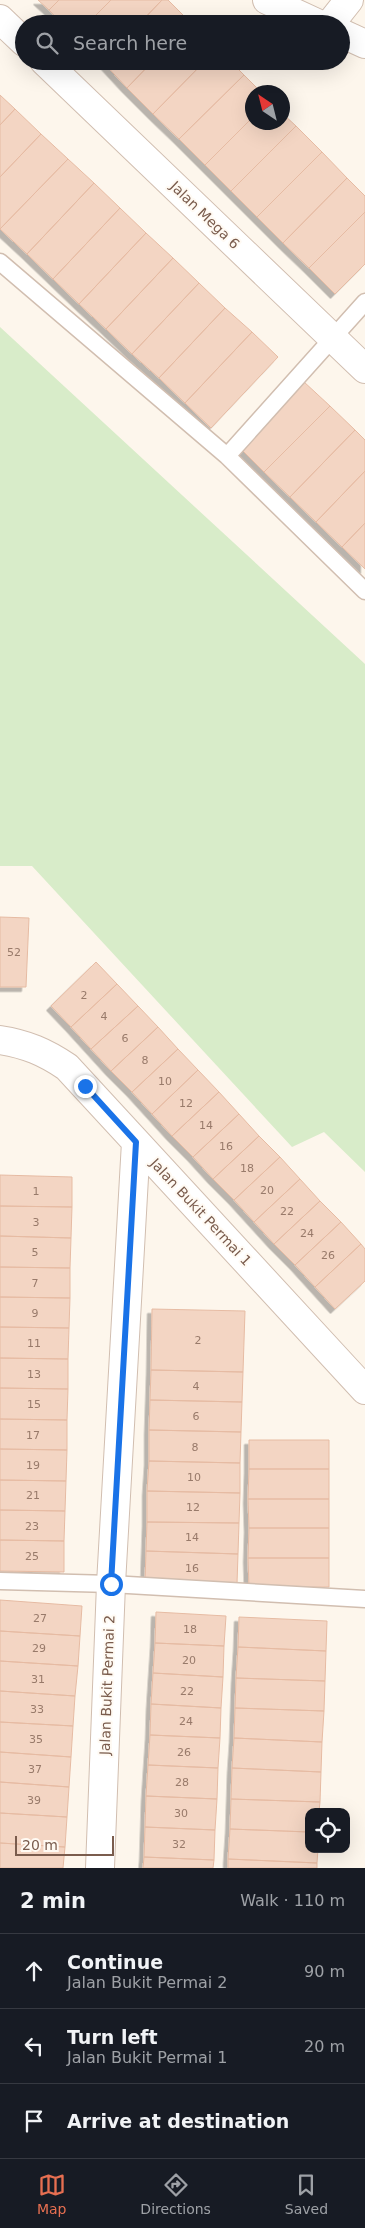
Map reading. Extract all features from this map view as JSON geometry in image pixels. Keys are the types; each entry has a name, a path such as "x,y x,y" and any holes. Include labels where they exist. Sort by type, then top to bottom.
{"street":[{"path":"267,0 300,15"},
{"path":"338,15 350,0"},
{"path":"0,19 15,33"},
{"path":"350,37 365,44"},
{"name":"Jalan Mega 6","path":"53,70 365,369"},
{"name":"Jalan Bukit Permai 1","path":"0,1040 24,1044 49,1054 85,1086 365,1390"},
{"name":"Jalan Bukit Permai 2","path":"100,1868 111,1584 136,1142"}],"lane":[{"path":"0,262 226,456 365,591"},
{"path":"226,456 365,302"},
{"path":"0,1581 111,1584 365,1599"}],"green space":[{"path":"0,327 365,664 365,1172 324,1132 292,1147 32,866 0,866"}],"building":[{"path":"38,0 59,0 49,10"},
{"path":"59,0 111,0 96,15 54,15 49,10"},
{"path":"111,0 162,0 148,15 96,15"},
{"path":"162,0 168,0 183,15 148,15"},
{"path":"110,70 144,70 127,88"},
{"path":"144,70 196,70 153,114 127,88"},
{"path":"196,70 239,70 244,75 179,139 153,114"},
{"path":"244,75 254,85 245,85 245,125 205,165 179,139"},
{"path":"0,95 15,109 0,125"},
{"path":"15,109 41,134 0,177 0,125"},
{"path":"290,120 296,126 231,191 205,165 245,125 245,130 290,130"},
{"path":"296,126 322,152 257,217 231,191"},
{"path":"41,134 68,159 0,229 0,177"},
{"path":"322,152 347,178 283,243 257,217"},
{"path":"68,159 94,183 27,254 0,229"},
{"path":"347,178 365,196 365,212 309,268 283,243"},
{"path":"94,183 120,208 53,279 27,254"},
{"path":"120,208 146,233 79,304 53,279"},
{"path":"365,212 365,264 335,294 309,268"},
{"path":"146,233 173,258 106,329 79,304"},
{"path":"173,258 199,283 132,354 106,329"},
{"path":"199,283 225,308 159,378 132,354"},
{"path":"225,308 252,332 185,403 159,378"},
{"path":"252,332 278,357 211,428 185,403"},
{"path":"303,381 330,406 264,472 239,447"},
{"path":"330,406 355,430 290,497 264,472"},
{"path":"355,430 365,440 365,471 316,522 290,497"},
{"path":"365,471 365,523 342,547 316,522"},
{"path":"365,523 365,569 342,547"},
{"path":"0,917 29,918 26,987 0,987"},
{"path":"96,962 117,984 71,1027 51,1006"},
{"path":"117,984 138,1006 91,1049 71,1027"},
{"path":"138,1006 158,1027 111,1071 91,1049"},
{"path":"158,1027 178,1049 132,1092 111,1071"},
{"path":"178,1049 198,1070 152,1114 132,1092"},
{"path":"198,1070 219,1092 172,1136 152,1114"},
{"path":"219,1092 239,1114 193,1157 172,1136"},
{"path":"239,1114 259,1136 213,1179 193,1157"},
{"path":"259,1136 280,1157 234,1200 213,1179"},
{"path":"280,1157 300,1179 254,1222 234,1200"},
{"path":"0,1175 72,1177 72,1207 0,1206"},
{"path":"300,1179 320,1201 274,1244 254,1222"},
{"path":"320,1201 341,1222 295,1265 274,1244"},
{"path":"0,1206 72,1207 71,1238 0,1236"},
{"path":"341,1222 361,1244 315,1287 295,1265"},
{"path":"0,1236 71,1238 70,1268 0,1267"},
{"path":"361,1244 365,1249 365,1281 335,1309 315,1287"},
{"path":"0,1267 70,1268 70,1298 0,1297"},
{"path":"0,1297 70,1298 69,1328 0,1327"},
{"path":"152,1309 245,1311 243,1372 151,1370"},
{"path":"0,1327 69,1328 68,1359 0,1358"},
{"path":"0,1358 68,1359 68,1389 0,1388"},
{"path":"151,1370 243,1372 242,1402 150,1400"},
{"path":"0,1388 68,1389 67,1420 0,1419"},
{"path":"150,1400 242,1402 241,1432 149,1430"},
{"path":"0,1419 67,1420 67,1450 0,1449"},
{"path":"149,1430 241,1432 240,1463 149,1461"},
{"path":"249,1440 329,1440 329,1469 249,1469"},
{"path":"0,1449 67,1450 66,1481 0,1480"},
{"path":"149,1461 240,1463 240,1493 147,1491"},
{"path":"249,1469 329,1469 329,1499 248,1499"},
{"path":"0,1480 66,1481 65,1511 0,1510"},
{"path":"147,1491 240,1493 239,1523 147,1522"},
{"path":"248,1499 329,1499 329,1528 249,1528"},
{"path":"0,1510 65,1511 64,1541 0,1540"},
{"path":"147,1522 239,1523 238,1554 146,1551"},
{"path":"249,1528 329,1528 329,1558 248,1558"},
{"path":"0,1540 64,1541 64,1572 0,1571"},
{"path":"146,1551 238,1554 237,1584 145,1582"},
{"path":"248,1558 329,1558 329,1587 249,1588"},
{"path":"0,1600 82,1606 80,1636 0,1631"},
{"path":"156,1612 226,1616 224,1646 155,1643"},
{"path":"239,1617 327,1621 326,1651 238,1647"},
{"path":"0,1631 80,1636 78,1666 0,1661"},
{"path":"155,1643 224,1646 223,1677 153,1673"},
{"path":"238,1647 326,1651 325,1681 236,1678"},
{"path":"0,1661 78,1666 75,1696 0,1691"},
{"path":"153,1673 223,1677 221,1708 151,1704"},
{"path":"236,1678 325,1681 324,1711 235,1708"},
{"path":"0,1691 75,1696 73,1726 0,1722"},
{"path":"151,1704 221,1708 220,1738 150,1735"},
{"path":"235,1708 324,1711 322,1742 234,1738"},
{"path":"0,1722 73,1726 71,1757 0,1752"},
{"path":"150,1735 220,1738 218,1768 148,1765"},
{"path":"234,1738 322,1742 321,1772 232,1768"},
{"path":"0,1752 71,1757 69,1787 0,1782"},
{"path":"148,1765 218,1768 217,1799 146,1796"},
{"path":"232,1768 321,1772 320,1802 231,1799"},
{"path":"0,1782 69,1787 67,1817 0,1813"},
{"path":"146,1796 217,1799 215,1830 145,1827"},
{"path":"231,1799 320,1802 319,1808 305,1808 305,1832 230,1829"},
{"path":"0,1813 67,1817 65,1847 0,1843"},
{"path":"145,1827 215,1830 214,1860 144,1857"},
{"path":"230,1829 305,1832 305,1853 318,1853 317,1863 228,1859"},
{"path":"0,1843 65,1847 63,1868 0,1868"},
{"path":"144,1857 214,1860 213,1868 143,1868"},
{"path":"228,1859 317,1863 317,1868 228,1868"}],"route":[{"path":"85,1086 136,1142 111,1584"}]}
